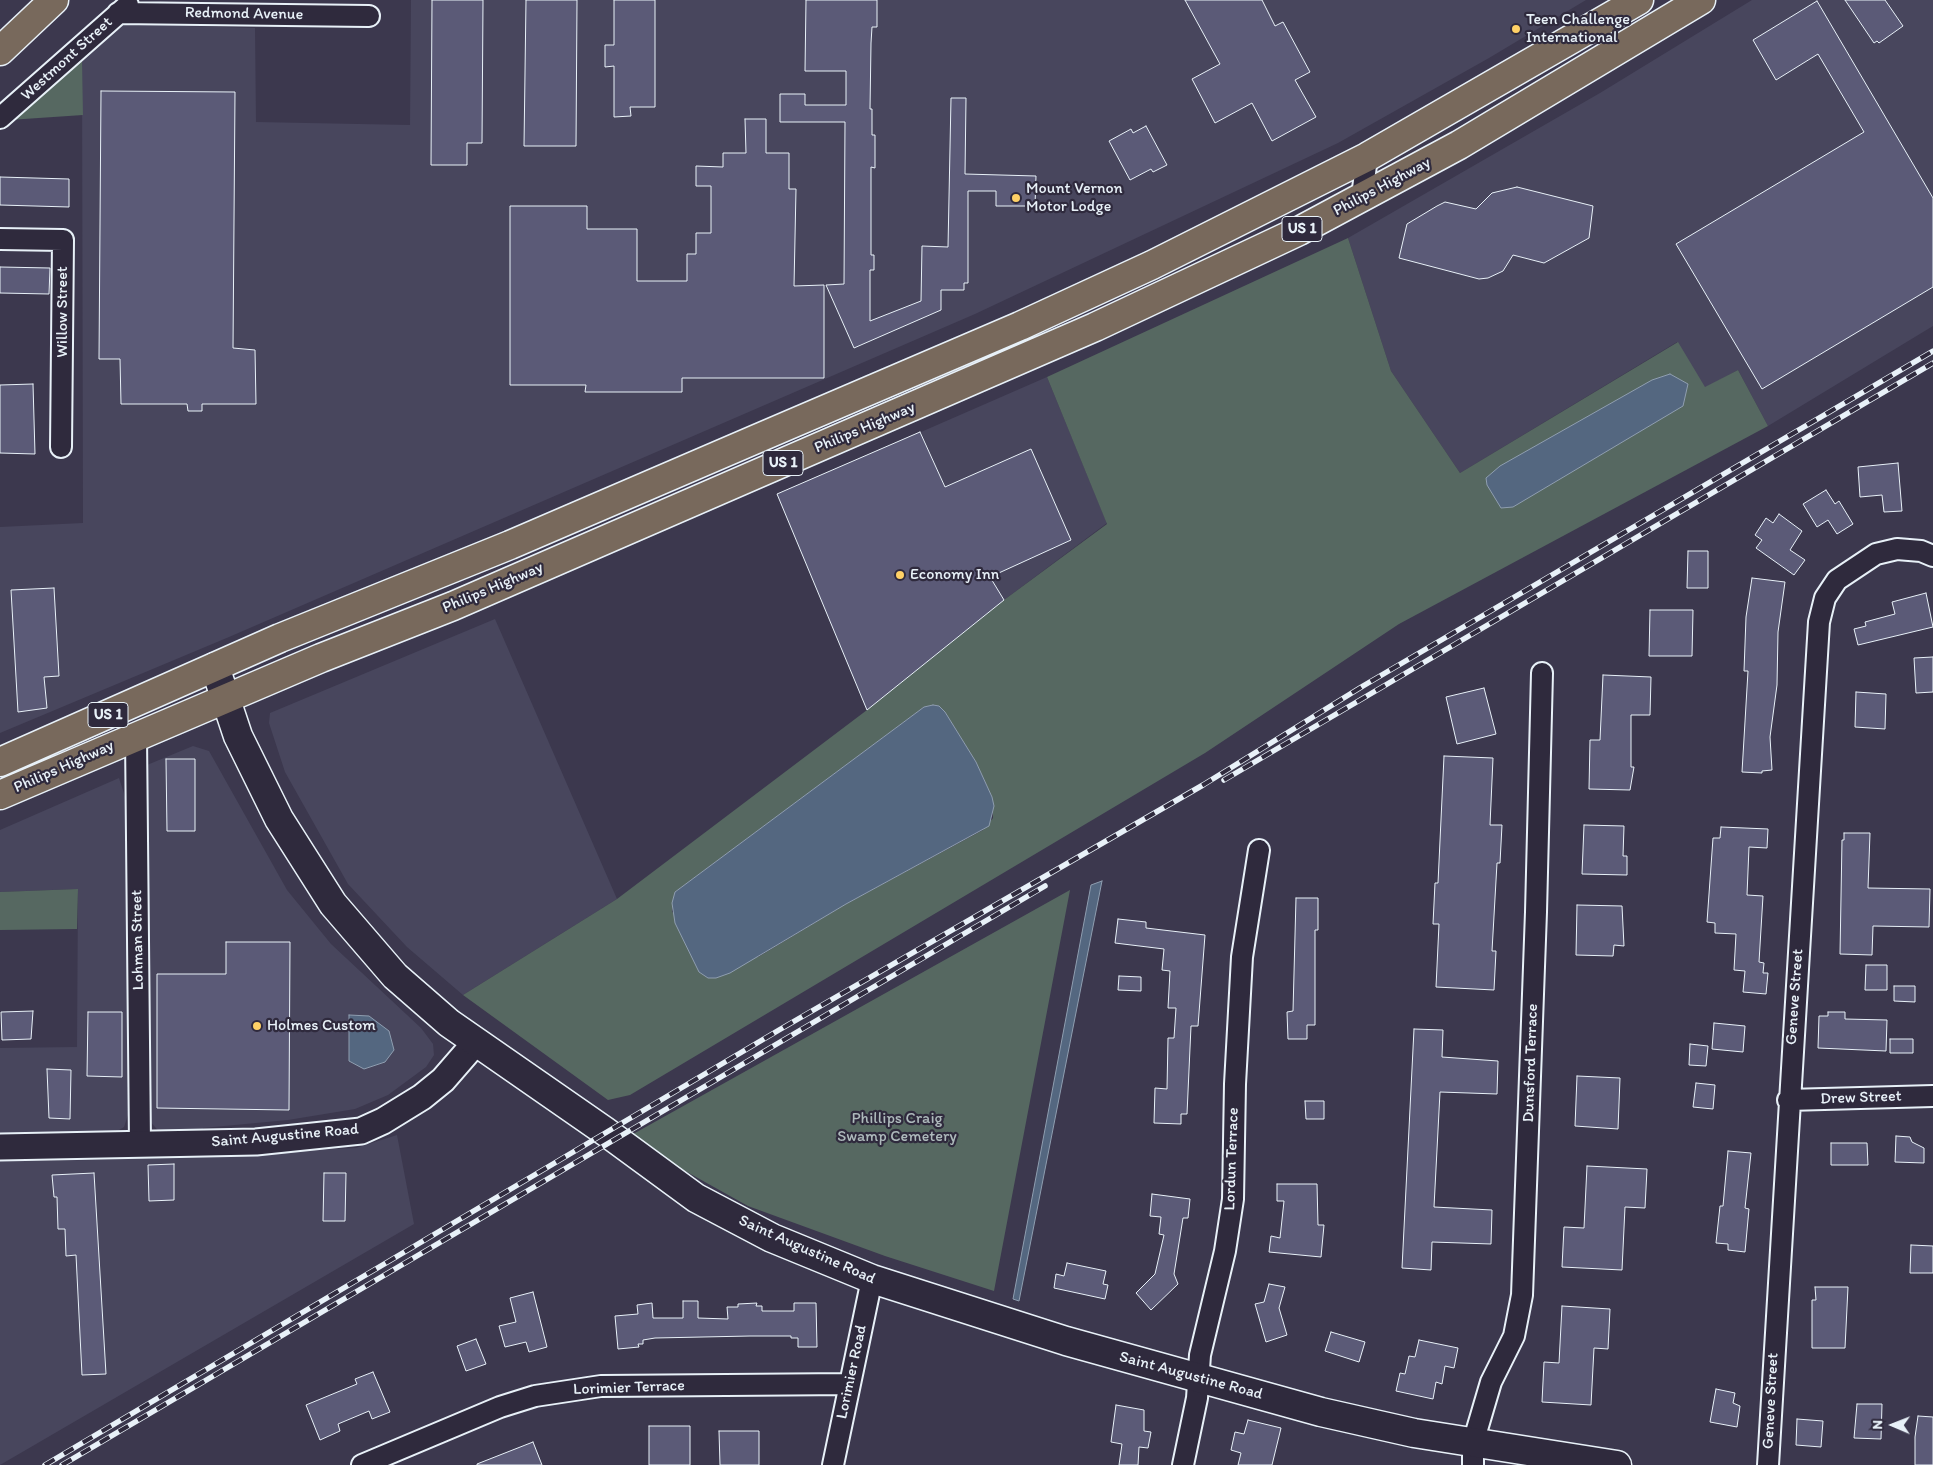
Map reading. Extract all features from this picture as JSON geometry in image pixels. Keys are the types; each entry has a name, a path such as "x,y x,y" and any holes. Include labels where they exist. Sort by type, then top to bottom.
{"main road":[{"path":"0,51 54,0"},
{"name":"Philips Highway","path":"0,762 349,610 510,545 797,422 1083,297 1293,196 1367,157 1543,58 1639,0"},
{"name":"Philips Highway","path":"0,796 136,736 523,576 1095,327 1243,258 1362,197 1552,91 1701,0"},
{"path":"215,668 238,736 279,819 333,904 395,976 449,1023 476,1042"},
{"name":"Saint Augustine Road","path":"476,1042 606,1132 696,1198 772,1238 872,1279 1056,1339 1339,1416 1414,1433 1473,1454 1618,1465"}],"street":[{"name":"Redmond Avenue","path":"126,6 369,16"},
{"name":"Westmont Street","path":"0,118 126,6"},
{"path":"1543,58 1552,91"},
{"path":"1362,197 1367,157"},
{"name":"Willow Street","path":"0,239 63,240 61,447"},
{"path":"1083,297 1095,327"},
{"path":"797,422 810,451"},
{"path":"510,545 523,576"},
{"name":"Geneve Street","path":"1768,1465 1788,1100 1819,622 1825,598 1837,580 1876,554 1897,549 1920,551 1933,556"},
{"name":"Dunsford Terrace","path":"1473,1454 1491,1382 1514,1336 1522,1295 1536,912 1542,673"},
{"name":"Lohman Street","path":"136,736 140,1144"},
{"name":"Lordun Terrace","path":"1183,1465 1197,1398 1200,1356 1226,1251 1232,1199 1235,1084 1242,957 1259,850"},
{"name":"Saint Augustine Road","path":"0,1147 256,1142 361,1130 383,1121 422,1097 443,1080 476,1042"},
{"name":"Drew Street","path":"1788,1100 1933,1096"},
{"name":"Lorimier Road","path":"832,1465 872,1279"},
{"name":"Lorimier Terrace","path":"362,1465 500,1407 535,1396 601,1386 850,1384"}],"shaded area":[{"path":"411,0 1586,0 1489,58 1338,143 975,314 229,637 0,733 0,527 83,523 82,58 118,24 255,28 256,122 410,125"},
{"path":"1752,0 1933,0 1933,326 1768,426 1738,370 1705,388 1677,342 1460,473 1391,371 1348,238 1600,93"},
{"path":"1047,377 1107,523 1004,600 973,550 921,432"},
{"path":"495,619 617,899 463,995 407,947 348,884 285,772 269,723 270,713"},
{"path":"193,746 209,751 287,890 331,944 421,1028 433,1044 434,1055 426,1067 388,1095 355,1109 288,1120 203,1128 202,1133 162,1135 148,1119 146,1101 149,970 147,765"},
{"path":"119,778 130,812 134,1053 129,1112 124,1127 111,1135 0,1135 0,1048 77,1047 78,889 0,892 0,830"},
{"path":"397,1135 414,1224 0,1465 0,1161 95,1160 356,1148"}],"green space":[{"path":"82,58 83,115 9,120"},
{"path":"1348,238 1391,371 1460,473 1678,342 1705,387 1738,370 1768,426 1399,624 1205,753 630,1095 608,1100 463,995 617,899 867,710 1004,600 1107,524 1047,377","holes":["939,706 945,712 976,762 992,797 993,818 983,830 846,904 758,957 672,912 675,892 924,707"]},
{"path":"78,889 77,929 0,930 0,892"},
{"name":"Phillips Craig Swamp Cemetery","path":"1070,890 994,1291 885,1256 748,1206 626,1138"}],"water":[{"path":"1670,374 1688,384 1683,406 1513,507 1501,508 1487,485 1486,478 1500,466 1652,380"},
{"path":"939,706 945,712 976,762 992,797 994,806 989,826 846,904 730,973 716,978 708,978 699,972 675,923 672,903 675,892 924,707"},
{"path":"1102,881 1019,1301 1013,1299 1091,885"},
{"path":"349,1015 369,1016 389,1031 394,1050 385,1062 364,1069 349,1061"}],"building":[{"path":"432,0 483,0 482,143 467,143 467,165 431,165"},
{"path":"526,0 577,0 576,146 524,146"},
{"path":"614,0 655,0 655,107 630,107 631,116 614,117 614,66 605,67 605,45 614,45"},
{"path":"806,0 877,0 877,27 872,27 871,43 870,109 872,109 872,135 875,135 875,168 871,167 871,255 874,255 874,270 870,270 870,321 921,301 922,246 948,247 951,98 966,98 965,174 1036,176 1035,206 996,206 996,191 968,191 968,283 964,283 964,290 941,290 941,310 854,348 826,285 844,284 845,122 780,122 780,94 805,94 805,105 846,105 846,71 805,71"},
{"path":"1185,0 1262,0 1275,26 1283,22 1310,72 1295,80 1316,117 1272,141 1252,103 1215,123 1192,79 1220,64"},
{"path":"1845,0 1885,0 1903,26 1879,43 1877,41 1874,43"},
{"path":"1817,1 1933,198 1933,287 1762,389 1676,244 1864,132 1818,54 1776,80 1753,40"},
{"path":"101,91 235,92 233,348 255,350 256,404 202,404 202,411 188,411 187,404 121,404 120,359 99,359"},
{"path":"745,119 766,119 766,153 789,153 789,189 796,189 794,286 824,285 824,378 682,378 682,392 585,392 586,385 510,385 510,206 587,206 587,229 637,229 637,281 687,281 687,254 696,254 696,233 711,233 711,186 696,186 696,166 723,167 723,153 746,153"},
{"path":"1146,126 1167,165 1153,172 1151,169 1130,180 1109,141 1131,129 1133,133"},
{"path":"0,177 69,179 69,207 0,205"},
{"path":"1517,187 1593,206 1589,238 1544,263 1513,255 1503,271 1488,278 1479,279 1399,258 1407,224 1445,202 1476,209 1492,193"},
{"path":"0,267 50,268 49,294 0,293"},
{"path":"33,384 35,454 0,453 0,385"},
{"name":"Economy Inn","path":"920,432 945,487 1031,449 1071,540 990,577 1004,600 867,710 777,494"},
{"path":"1898,463 1902,511 1884,512 1882,495 1860,497 1858,467"},
{"path":"1826,490 1835,504 1839,501 1853,524 1837,534 1828,520 1817,527 1803,504"},
{"path":"1779,514 1802,531 1790,550 1805,560 1794,575 1756,548 1762,540 1755,535 1766,518 1773,523"},
{"path":"1688,551 1708,551 1708,588 1687,588"},
{"path":"1752,578 1785,582 1778,632 1777,685 1770,737 1772,770 1762,771 1762,773 1742,772 1748,671 1744,671 1746,617"},
{"path":"54,588 59,676 44,677 47,708 18,712 11,590"},
{"path":"1926,593 1933,627 1858,645 1854,629 1866,626 1865,622 1895,614 1892,602"},
{"path":"1650,610 1693,610 1692,656 1649,656"},
{"path":"1933,657 1933,692 1916,693 1914,658"},
{"path":"1603,675 1651,677 1650,715 1631,715 1631,767 1634,767 1630,790 1589,789 1590,740 1600,740"},
{"path":"1484,688 1496,734 1457,744 1446,697"},
{"path":"1856,692 1886,694 1885,729 1855,727"},
{"path":"1444,756 1493,758 1490,825 1502,825 1500,863 1497,863 1492,951 1496,951 1494,990 1436,987 1439,924 1433,924 1435,883 1438,883"},
{"path":"166,759 195,759 195,831 167,831"},
{"path":"1584,825 1624,826 1623,856 1627,856 1627,875 1582,874"},
{"path":"1721,827 1768,829 1767,848 1749,847 1747,895 1763,896 1759,962 1764,963 1763,973 1768,973 1766,994 1743,992 1745,971 1734,970 1736,934 1715,933 1715,923 1707,922 1713,838 1720,838"},
{"path":"1844,833 1870,833 1868,888 1930,889 1929,927 1873,926 1872,955 1840,954 1842,840 1844,840"},
{"path":"1296,898 1318,898 1318,930 1315,930 1315,1025 1307,1025 1307,1039 1288,1039 1287,1012 1293,1011"},
{"path":"1577,905 1622,906 1624,946 1614,945 1613,956 1576,955"},
{"path":"1118,919 1146,922 1146,928 1205,935 1198,1026 1191,1026 1187,1114 1181,1114 1181,1124 1154,1123 1155,1088 1167,1089 1168,1038 1174,1038 1176,1008 1168,1008 1170,971 1162,970 1164,949 1115,943"},
{"path":"226,942 290,942 289,1110 157,1108 157,974 226,974"},
{"path":"1866,965 1887,965 1887,990 1865,990"},
{"path":"1119,976 1141,977 1141,991 1118,990"},
{"path":"1894,986 1915,986 1915,1002 1894,1001"},
{"path":"33,1011 31,1039 2,1040 1,1012"},
{"path":"88,1012 122,1012 122,1077 87,1076"},
{"path":"1828,1012 1845,1012 1845,1019 1887,1020 1886,1051 1818,1048 1819,1016 1828,1016"},
{"path":"1714,1023 1745,1026 1743,1052 1712,1049"},
{"path":"1414,1029 1443,1030 1442,1057 1498,1061 1497,1094 1440,1092 1434,1207 1492,1210 1491,1244 1432,1242 1431,1270 1402,1268"},
{"path":"1890,1039 1913,1039 1913,1053 1890,1053"},
{"path":"1690,1044 1708,1046 1706,1066 1689,1065"},
{"path":"47,1069 71,1070 70,1119 49,1118"},
{"path":"1577,1076 1620,1078 1618,1129 1575,1126"},
{"path":"1696,1083 1715,1085 1713,1109 1693,1107"},
{"path":"1305,1101 1324,1101 1324,1119 1306,1119"},
{"path":"1896,1136 1910,1137 1912,1142 1924,1148 1924,1163 1895,1162"},
{"path":"1831,1143 1867,1143 1868,1165 1831,1165"},
{"path":"1728,1151 1751,1153 1745,1208 1749,1209 1745,1252 1728,1250 1728,1244 1716,1243 1720,1206 1723,1206"},
{"path":"174,1164 174,1200 149,1201 148,1165"},
{"path":"1587,1166 1647,1169 1645,1208 1625,1207 1622,1270 1562,1267 1564,1227 1584,1228"},
{"path":"94,1173 106,1374 82,1375 76,1255 66,1256 65,1229 58,1229 57,1197 54,1197 52,1175"},
{"path":"324,1173 346,1173 345,1221 323,1221"},
{"path":"1277,1184 1317,1184 1318,1225 1324,1225 1321,1257 1269,1252 1271,1236 1280,1238 1284,1201 1277,1201"},
{"path":"1152,1194 1190,1199 1188,1218 1183,1218 1174,1274 1178,1284 1151,1310 1136,1293 1155,1274 1164,1235 1159,1234 1161,1217 1150,1216"},
{"path":"1911,1245 1933,1246 1933,1273 1910,1273"},
{"path":"1067,1263 1106,1271 1103,1284 1108,1285 1105,1299 1054,1288 1056,1274 1064,1276"},
{"path":"1269,1284 1285,1287 1279,1308 1287,1335 1266,1342 1255,1304 1264,1302"},
{"path":"1815,1287 1848,1287 1845,1348 1812,1348 1812,1300 1816,1300"},
{"path":"533,1292 547,1347 529,1352 526,1342 505,1347 499,1326 516,1322 510,1298"},
{"path":"683,1301 698,1301 698,1318 728,1319 727,1307 738,1307 738,1304 757,1303 756,1306 762,1306 762,1311 794,1311 794,1303 816,1303 817,1347 798,1347 798,1338 791,1338 791,1336 750,1336 655,1338 643,1340 643,1344 638,1344 639,1347 618,1349 615,1316 638,1314 637,1305 652,1303 653,1318 683,1318"},
{"path":"1562,1306 1610,1309 1608,1349 1594,1348 1591,1405 1542,1402 1544,1362 1559,1363"},
{"path":"1331,1332 1365,1342 1359,1362 1325,1351"},
{"path":"476,1339 486,1364 466,1371 457,1346"},
{"path":"1419,1340 1458,1348 1454,1368 1445,1366 1442,1384 1436,1382 1433,1399 1396,1391 1400,1373 1405,1374 1409,1356 1415,1357"},
{"path":"373,1372 390,1412 372,1419 369,1411 338,1424 340,1431 320,1440 306,1405 357,1384 355,1379"},
{"path":"1716,1389 1735,1393 1733,1403 1740,1406 1737,1427 1710,1422"},
{"path":"1857,1404 1882,1404 1881,1439 1854,1438"},
{"path":"1116,1405 1144,1410 1144,1431 1151,1432 1148,1448 1139,1447 1138,1465 1119,1465 1122,1444 1111,1442"},
{"path":"1918,1416 1933,1417 1933,1465 1915,1465 1915,1437"},
{"path":"1797,1419 1823,1421 1821,1447 1796,1445"},
{"path":"1248,1420 1281,1428 1272,1465 1238,1465 1241,1453 1231,1450 1235,1432 1244,1434"},
{"path":"649,1426 690,1426 690,1465 649,1465"},
{"path":"719,1431 759,1431 759,1465 720,1465"},
{"path":"533,1442 542,1465 477,1465 477,1464"}],"railway":[{"path":"45,1465 779,1030 1203,785 1363,686 1933,351"},
{"path":"1224,780 1933,363"},
{"path":"62,1465 1045,886"}],"place":[{"name":"Teen Challenge International","path":"1516,29"},
{"name":"Mount Vernon Motor Lodge","path":"1016,198"},
{"name":"Economy Inn","path":"900,575"},
{"name":"Holmes Custom","path":"257,1026"}]}
